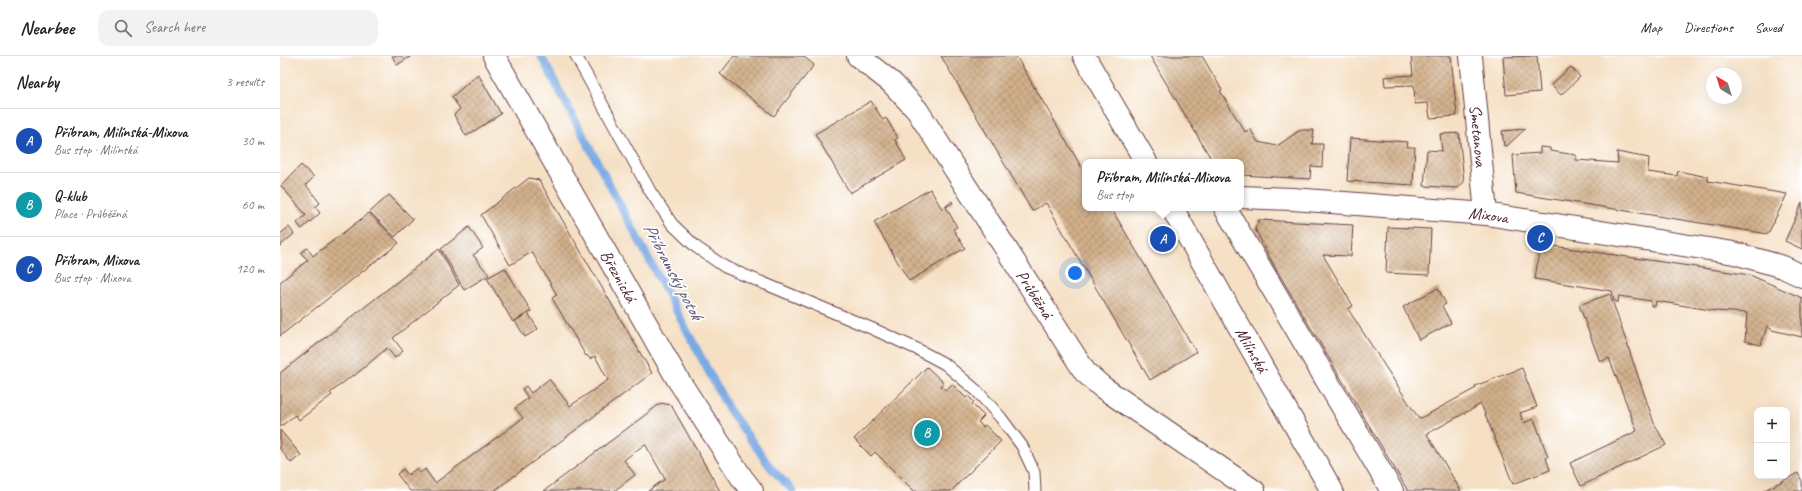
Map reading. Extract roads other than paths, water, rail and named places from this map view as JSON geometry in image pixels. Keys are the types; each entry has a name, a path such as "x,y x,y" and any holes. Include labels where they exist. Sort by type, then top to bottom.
{"street":[{"name":"Březnická","path":"494,56 677,378 752,491"},
{"name":"Průběžná","path":"858,56 892,83 917,110 1068,348 1085,372 1102,387 1254,491"},
{"path":"1084,56 1144,159"},
{"name":"Smetanova","path":"1471,56 1486,214"},
{"name":"Mixova","path":"1244,197 1293,199 1486,214 1734,253 1783,267 1802,276"},
{"name":"Milínská","path":"1174,211 1332,491"},
{"path":"1227,211 1392,491"}],"lane":[{"path":"576,56 650,191 672,224 696,247 725,267 873,328 945,364 977,391 1001,418 1022,446 1034,472 1035,491"}],"waterway":[{"name":"Příbramský potok","path":"541,56 728,408 771,468 793,491"}],"place":[{"name":"Příbram, Mixova","path":"1540,238"},
{"name":"Příbram, Milínská-Mixova","path":"1163,239"},
{"name":"Q-klub","path":"927,433"}]}
